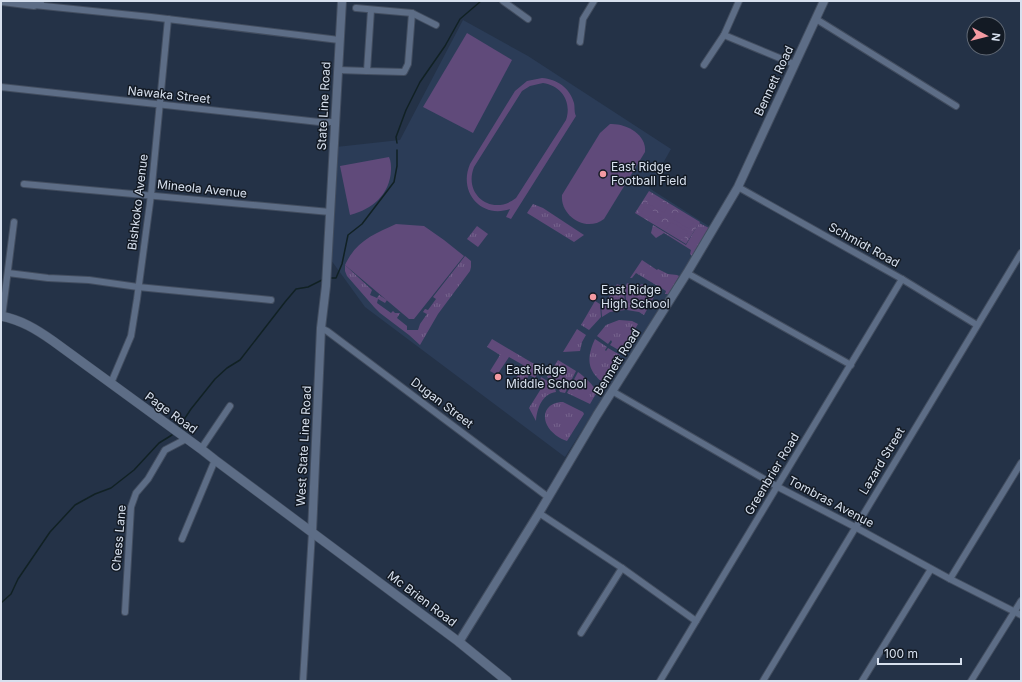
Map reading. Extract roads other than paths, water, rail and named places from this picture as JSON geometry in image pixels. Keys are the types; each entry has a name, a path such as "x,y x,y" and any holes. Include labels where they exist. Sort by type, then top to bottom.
{"main road":[{"name":"Page Road","path":"2,317 22,322 36,329 186,439 202,449 321,539"},
{"name":"Mc Brien Road","path":"321,539 459,642 507,681"}],"street":[{"path":"2,1 37,3 339,40"},
{"name":"State Line Road","path":"330,212 342,1"},
{"path":"503,1 528,19"},
{"path":"580,42 583,19 594,1"},
{"path":"704,65 724,35 739,1"},
{"name":"Bennett Road","path":"459,642 540,513 548,497 612,391 687,273 738,187 824,1"},
{"path":"356,8 412,13 436,25"},
{"path":"367,72 371,10"},
{"path":"338,70 404,72 408,64 412,13"},
{"name":"Bishkoko Avenue","path":"111,383 131,336 151,195 168,19"},
{"path":"816,19 956,106"},
{"path":"724,35 794,64"},
{"name":"Nawaka Street","path":"1,87 319,122 335,122"},
{"name":"Mineola Avenue","path":"24,184 330,212"},
{"name":"Schmidt Road","path":"738,187 902,279 977,325"},
{"name":"West State Line Road","path":"303,681 322,328 330,212"},
{"path":"2,317 14,222"},
{"name":"Lazard Street","path":"763,681 1021,253"},
{"path":"8,273 48,278 89,280 138,287 271,300"},
{"path":"687,273 851,365"},
{"name":"Greenbrier Road","path":"660,681 902,279"},
{"name":"Dugan Street","path":"322,328 548,497"},
{"name":"Tombras Avenue","path":"612,391 778,487 931,569 1021,615"},
{"path":"202,449 230,406"},
{"name":"Chess Lane","path":"125,612 131,507 136,493 148,480 166,450 186,439"},
{"path":"182,539 215,460"},
{"path":"950,579 1021,463"},
{"path":"540,513 622,568 696,621"},
{"path":"581,633 622,568"},
{"path":"862,681 931,569"},
{"path":"971,681 1021,601"}],"waterway":[{"path":"397,143 396,137 406,110 420,82 445,46 460,19 481,1"},
{"path":"331,278 336,278 342,264 348,235 362,224 394,182 397,166 397,150"},
{"path":"179,427 215,379 227,368 240,360 296,289 308,287 322,280"},
{"path":"1,603 11,594 18,579 50,532 75,505 95,494 111,488 134,470 159,443 172,435"}],"place":[{"name":"East Ridge Football Field","path":"603,174"},
{"name":"East Ridge High School","path":"593,297"},
{"name":"East Ridge Middle School","path":"498,377"}]}
